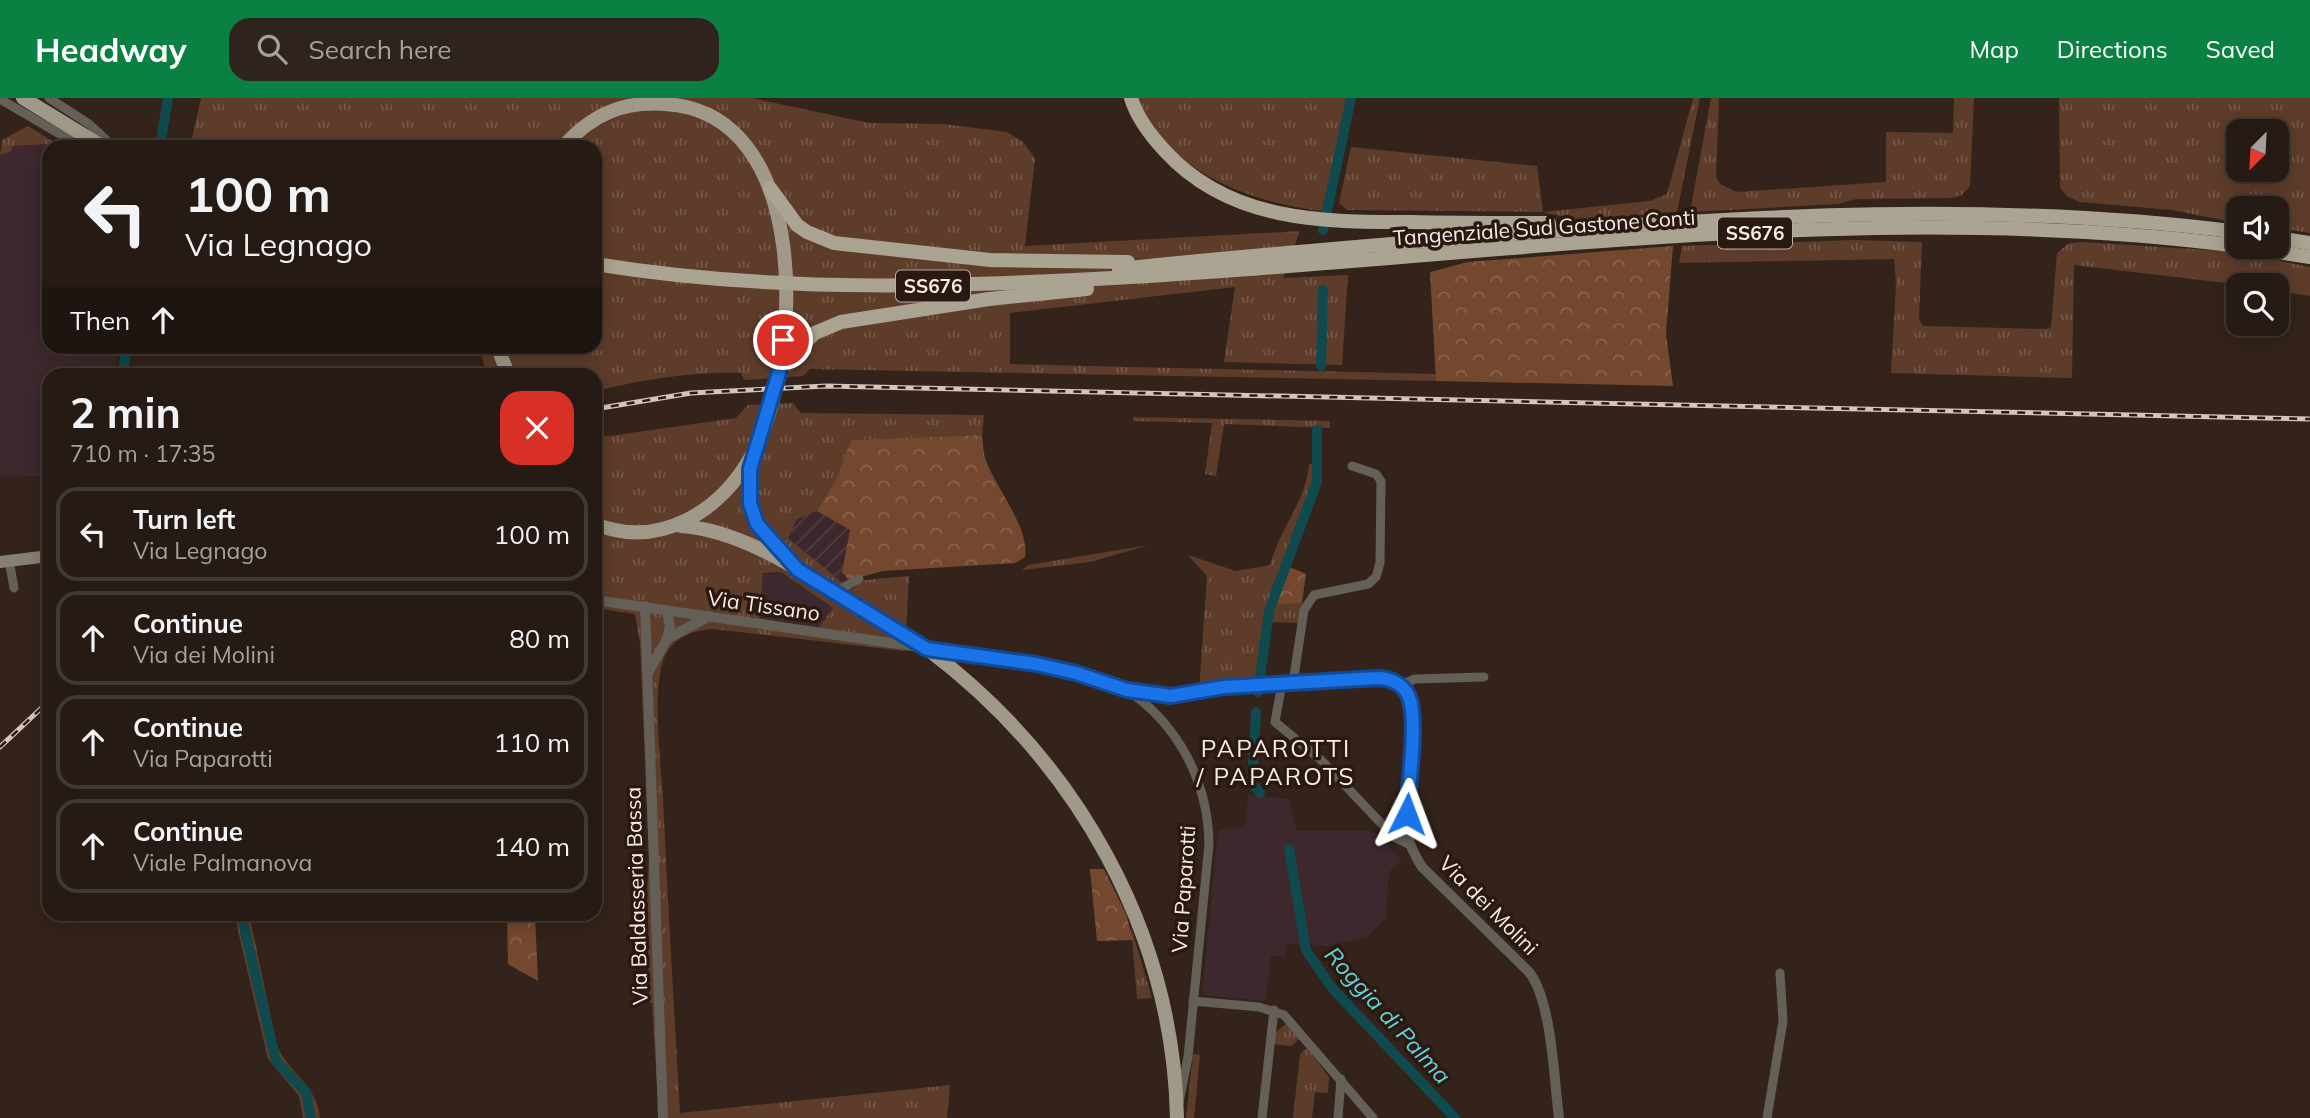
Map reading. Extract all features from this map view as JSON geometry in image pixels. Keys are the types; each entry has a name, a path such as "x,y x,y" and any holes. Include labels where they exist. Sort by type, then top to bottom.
{"highway":[{"path":"1130,98 1159,144 1180,168 1200,183 1245,204 1323,222 1647,223"},
{"path":"770,188 787,215 807,232 842,245 1003,260 1093,263 1220,258"},
{"name":"Tangenziale Sud Gastone Conti","path":"1220,258 1647,223 1827,216 2006,214 2176,224 2226,230"},
{"name":"Tangenziale Sud Gastone Conti","path":"1271,268 1655,238 1826,230 2031,228 2157,236 2226,245"},
{"path":"2289,239 2310,243"},
{"path":"2289,254 2310,257"},
{"name":"SS676","path":"602,264 764,277 838,279 989,277 1220,258"},
{"name":"SS676","path":"602,264 668,275 840,287 988,286 1271,268"},
{"path":"781,366 815,333 850,320 989,299 1271,268"}],"main road":[{"path":"23,98 92,140"},
{"path":"570,140 619,98"},
{"path":"691,98 750,148 770,188 783,253 781,366 770,409 752,455 748,484 750,503 757,524 798,570"},
{"path":"594,117 619,107 647,103 687,106 716,118"},
{"path":"681,526 715,499 752,455"},
{"path":"602,526 638,533 681,526 710,530 798,570 927,649 989,701 1035,748 1074,798 1103,846 1135,914 1158,983 1170,1047 1177,1115"},
{"path":"4,561 42,557"}],"street":[{"path":"49,98 89,124 106,140"},
{"path":"0,99 70,140"},
{"path":"1287,683 1308,600 1317,595 1368,584 1380,567 1381,481 1376,474 1352,466"},
{"path":"4,561 14,588"},
{"path":"835,592 859,579"},
{"name":"Via Tissano","path":"602,601 927,649"},
{"name":"Via Baldasseria Bassa","path":"645,606 663,1118"},
{"path":"648,672 667,639 670,627 667,610"},
{"path":"667,639 709,616"},
{"name":"Via Paparotti","path":"927,649 1036,664 1076,673 1127,690 1155,712 1177,740 1199,780 1206,804 1209,844 1183,1092 1177,1115"},
{"path":"1401,685 1415,679 1484,677"},
{"path":"1127,690 1171,696 1259,684 1382,678 1401,685 1409,696 1412,713 1407,814 1410,845"},
{"name":"Via dei Molini","path":"1287,683 1275,722 1321,760 1394,837 1410,845 1422,867 1529,972 1538,985 1545,1014 1559,1118"},
{"path":"1767,1118 1783,1021 1780,973"},
{"path":"1193,1001 1274,1010 1295,1024 1373,1118"},
{"path":"1262,1118 1274,1010"},
{"path":"1338,1118 1341,1079"}],"shaded area":[{"path":"42,144 42,354 116,354 115,368 42,368 42,476 0,477 0,155 11,151 12,146"},
{"path":"817,511 850,530 842,572 849,580 841,584 788,538 797,519"},
{"path":"781,572 833,608 818,628 759,618 763,573"},
{"path":"1248,794 1289,799 1297,831 1373,831 1402,860 1389,872 1386,918 1367,937 1326,946 1288,944 1285,957 1271,956 1266,1001 1202,995 1218,829 1241,828 1246,824"}],"green space":[{"path":"201,98 752,98 869,123 943,124 1007,132 1023,142 1035,158 1025,246 1300,231 1283,278 1348,275 1342,365 1224,362 1235,287 1010,313 1010,364 1436,374 1436,381 810,369 803,376 744,380 741,373 686,375 602,390 602,368 485,368 481,354 602,354 602,140 192,140"},
{"path":"1137,98 1355,98 1330,212 1273,202 1217,181 1192,166 1170,147 1151,125"},
{"path":"1693,98 1700,98 1677,212 1579,220 1542,212 1347,210 1339,203 1351,147 1537,166 1543,212 1650,201 1667,194"},
{"path":"1711,98 1719,98 1716,177 1720,184 1737,192 1886,182 1886,132 1953,133 1954,98 1974,98 1970,186 1962,195 1952,198 1856,199 1839,204 1690,212"},
{"path":"2059,98 2310,98 2310,233 2289,230 2289,196 2226,196 2226,221 2172,210 2080,202 2068,197 2060,188"},
{"path":"28,126 51,140 42,140 42,144 12,146 12,151 0,155 2,140"},
{"path":"1853,240 1922,242 1919,319 1923,326 2051,327 2057,253 2069,243 2226,251 2226,259 2272,259 2310,267 2310,296 2289,293 2289,273 2226,273 2226,283 2074,265 2072,378 1891,373 1896,285 1894,259 1679,263 1682,246"},
{"path":"1673,246 1666,334 1673,386 1436,381 1430,272 1468,262"},
{"path":"793,403 801,413 984,415 982,435 851,440 835,481 817,511 797,519 788,538 851,590 865,580 909,576 905,651 713,629 679,639 665,656 658,686 658,726 680,1113 950,1085 947,1118 659,1118 652,1003 649,1002 649,859 640,643 635,614 602,609 602,437 736,418 748,405","holes":["781,572 833,608 818,628 759,618 763,573"]},
{"path":"1133,417 1330,421 1330,428 1224,424 1216,476 1205,474 1212,423 1133,421"},
{"path":"982,435 984,455 1022,533 1025,557 1016,563 883,571 849,580 842,572 850,530 817,511 835,481 851,440"},
{"path":"1309,464 1315,464 1314,481 1271,591 1258,681 1199,690 1207,576 1188,555 1236,571 1270,565 1303,491"},
{"path":"1149,545 1090,562 1022,570 1028,565"},
{"path":"1287,566 1306,574 1302,603 1273,605"},
{"path":"1302,603 1299,623 1269,622 1273,605"},
{"path":"1090,869 1104,869 1126,914 1133,940 1097,941"},
{"path":"236,921 250,921 277,1046 314,1097 320,1118 303,1118 299,1096 268,1059"},
{"path":"507,921 535,921 538,981 508,964"},
{"path":"1131,927 1152,998 1137,999"},
{"path":"1286,1024 1299,1039 1291,1046 1273,1044 1274,1034"},
{"path":"1307,1048 1329,1077 1328,1093 1315,1092 1312,1118 1293,1118 1300,1054"},
{"path":"1193,1054 1200,1055 1194,1118 1186,1118"}],"waterway":[{"path":"161,140 168,98"},
{"name":"Roggia di Palma","path":"1323,230 1351,98"},
{"name":"Roggia di Palma","path":"1321,366 1323,290"},
{"path":"124,368 125,354"},
{"name":"Roggia di Palma","path":"1258,692 1269,611 1317,482 1317,430"},
{"name":"Roggia di Palma","path":"1256,712 1252,783 1260,793"},
{"name":"Roggia di Palma","path":"1289,849 1306,950 1332,988 1455,1118"},
{"path":"243,921 276,1061 306,1092 311,1118"}],"railway":[{"path":"602,408 691,393 826,386 2310,419"},
{"path":"0,747 42,708"}],"district":[{"name":"PAPAROTTI / PAPAROTS","path":"1276,762"}],"route":[{"path":"783,340 781,366 770,409 752,455 748,484 750,503 757,524 772,544 798,570 927,649 1036,664 1076,673 1127,690 1171,696 1254,684 1388,679 1401,685 1409,696 1412,713 1407,814"}]}
